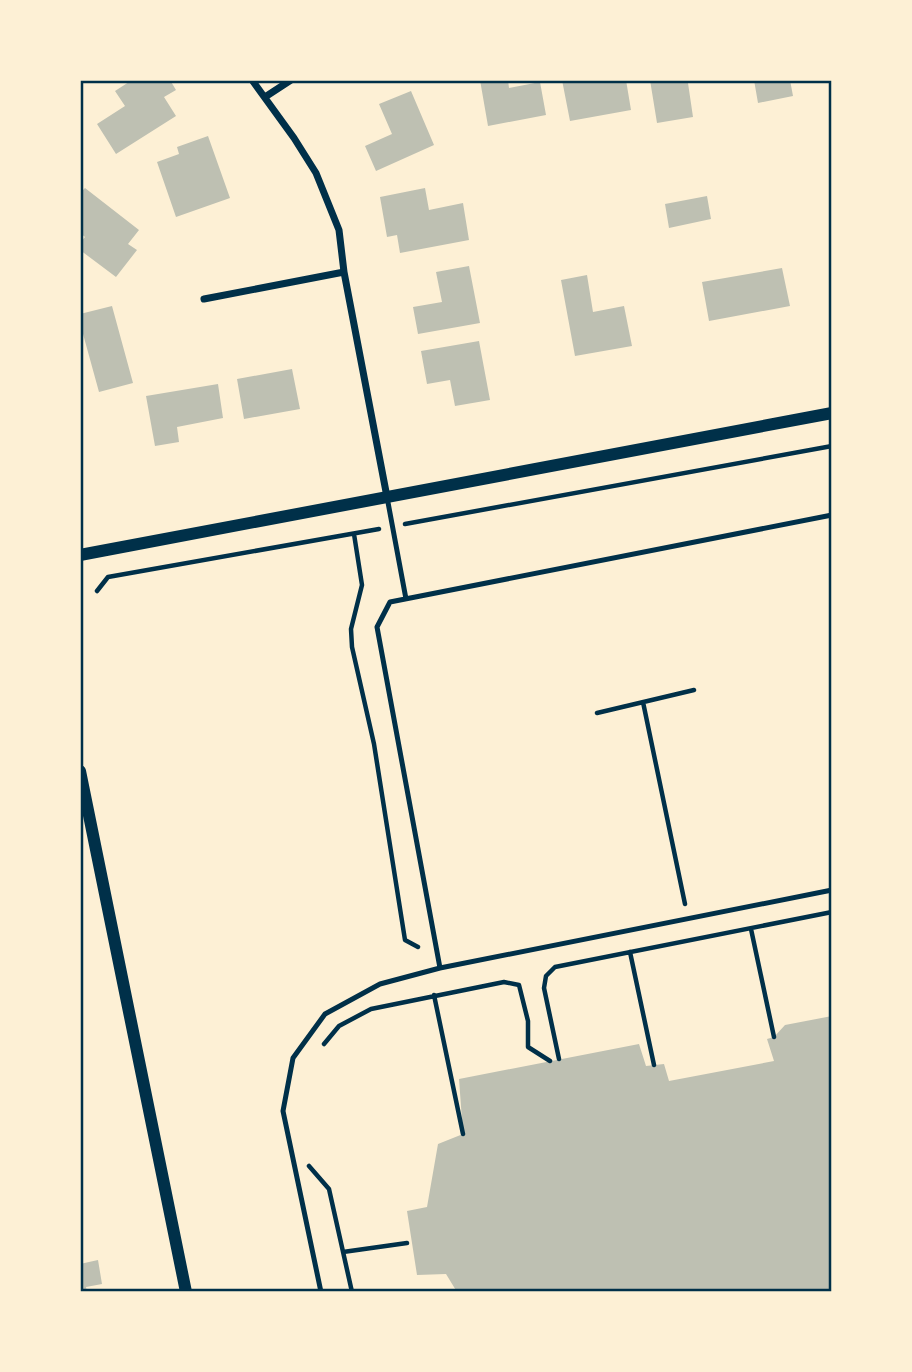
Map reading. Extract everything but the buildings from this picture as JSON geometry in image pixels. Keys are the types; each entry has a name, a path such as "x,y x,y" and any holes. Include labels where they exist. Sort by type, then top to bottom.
{"street":[{"path":"252,80 316,173 339,230 344,272 387,497"},
{"path":"265,97 291,80"},
{"path":"204,299 344,272"},
{"path":"80,555 831,412"},
{"path":"80,771 186,1292"}],"lane":[{"path":"387,497 405,599"},
{"path":"440,968 377,627 390,602 831,515"},
{"path":"321,1292 283,1111 293,1058 326,1014 380,984 440,968 831,890"}],"path":[{"path":"97,592 108,577 831,446"},
{"path":"354,534 362,585 351,629 352,647 374,744 405,940 418,947"},
{"path":"597,713 694,691"},
{"path":"643,702 685,904"},
{"path":"559,1059 544,988 546,976 555,967 831,912"},
{"path":"750,928 774,1037"},
{"path":"630,952 654,1065"},
{"path":"317,1051 339,1026 371,1009 503,982 519,985 528,1021 528,1047 550,1061"},
{"path":"434,995 463,1134"},
{"path":"308,1165 330,1189 352,1292"},
{"path":"343,1252 407,1243"}]}
